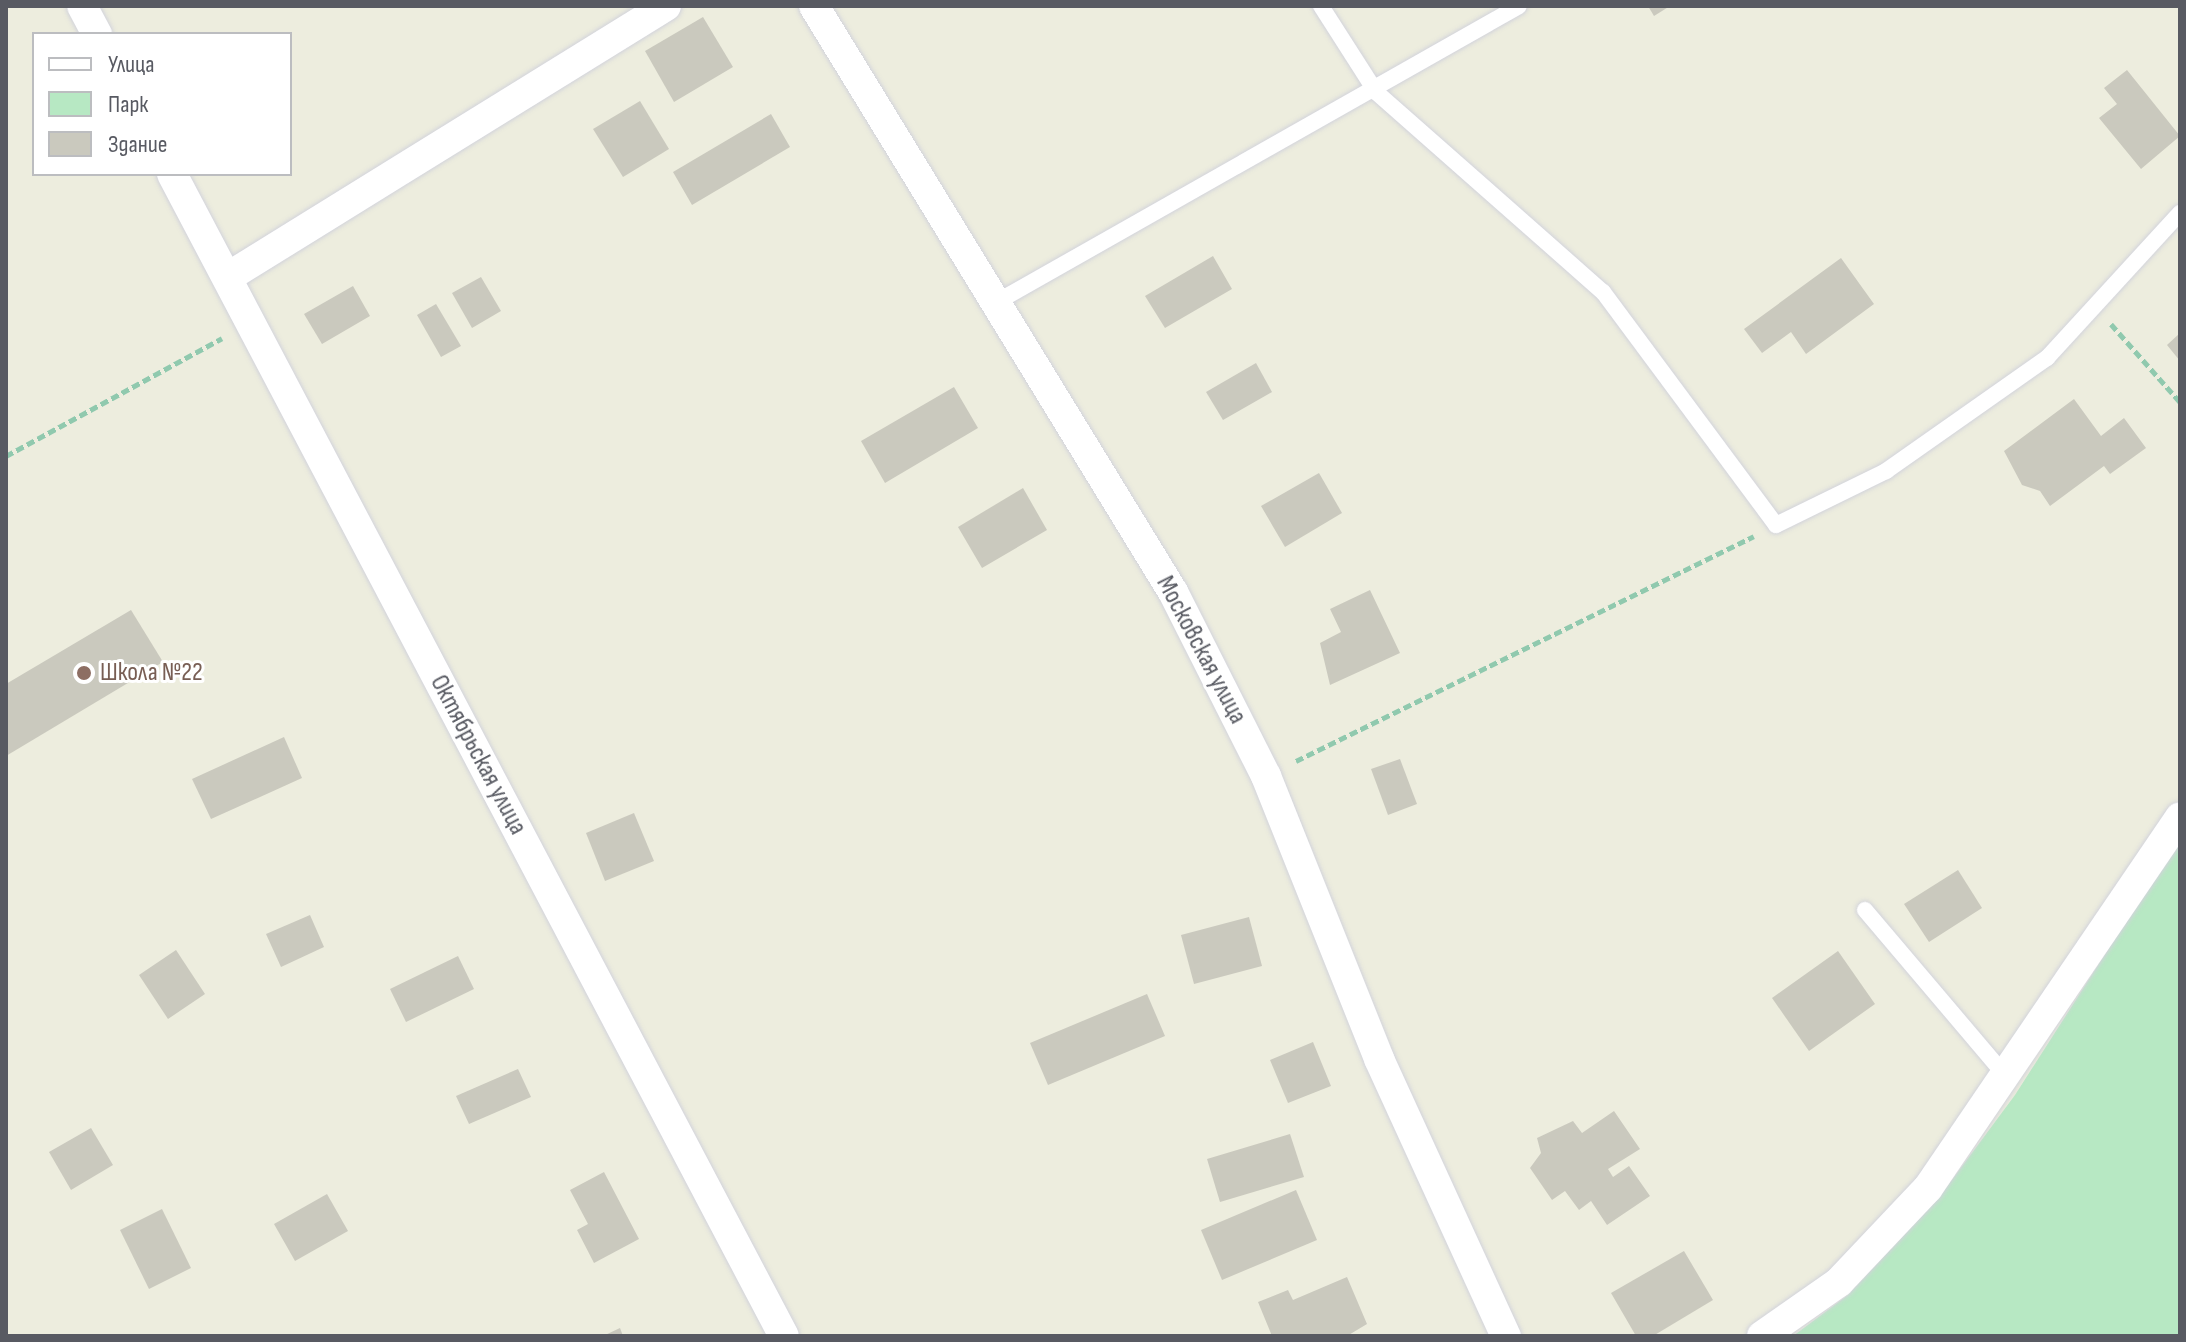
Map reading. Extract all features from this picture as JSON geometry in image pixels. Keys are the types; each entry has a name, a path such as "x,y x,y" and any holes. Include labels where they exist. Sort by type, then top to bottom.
{"street":[{"path":"82,6 96,32"},
{"path":"228,277 666,6"},
{"name":"Московская улица","path":"814,6 1173,592 1266,776 1379,1059 1506,1336"},
{"name":"Октябрьская улица","path":"173,176 784,1336"},
{"path":"1762,1336 1839,1282 1928,1188 2180,817"}],"lane":[{"path":"1321,6 1376,92 1603,292 1776,525 1886,471 2047,358 2097,308 2180,213"},
{"path":"995,303 1376,92 1519,6"},
{"path":"1865,910 2005,1075"}],"path":[{"path":"2097,308 2180,402"},
{"path":"6,456 251,322"},
{"path":"1266,776 1776,525"}],"green space":[{"path":"2180,837 2180,1336 1793,1336 1848,1295 1937,1200 2015,1095"}],"building":[{"path":"1648,6 1670,6 1654,16"},
{"path":"703,17 733,67 674,102 645,51"},
{"path":"2127,70 2180,136 2141,169 2099,118 2117,104 2104,88"},
{"path":"640,101 669,149 623,177 593,129"},
{"path":"771,114 790,147 692,205 673,172"},
{"path":"1213,256 1232,289 1165,328 1145,296"},
{"path":"1841,258 1874,304 1806,354 1791,332 1762,353 1744,329"},
{"path":"481,277 501,311 472,328 452,293"},
{"path":"353,286 370,316 322,344 304,314"},
{"path":"436,304 461,346 441,357 417,315"},
{"path":"2180,333 2180,361 2167,345"},
{"path":"1256,363 1272,392 1223,420 1206,392"},
{"path":"954,387 978,428 885,483 861,441"},
{"path":"2074,399 2101,436 2124,418 2146,448 2110,474 2104,466 2050,506 2040,491 2022,485 2004,451"},
{"path":"1319,473 1342,513 1285,547 1261,506"},
{"path":"1023,488 1047,530 982,568 958,527"},
{"path":"1370,590 1400,653 1330,685 1320,643 1341,632 1330,609"},
{"name":"Школа №22","path":"131,610 163,662 6,756 6,684"},
{"path":"284,737 302,778 211,819 192,779"},
{"path":"1400,759 1417,804 1388,815 1371,769"},
{"path":"634,813 654,861 605,881 586,833"},
{"path":"1958,870 1982,908 1929,942 1904,904"},
{"path":"310,915 324,947 281,967 266,934"},
{"path":"1249,917 1262,966 1194,984 1181,935"},
{"path":"176,950 205,994 168,1019 139,975"},
{"path":"1838,951 1875,1004 1809,1051 1772,998"},
{"path":"458,956 474,989 406,1022 390,989"},
{"path":"1147,994 1165,1036 1048,1085 1030,1043"},
{"path":"1313,1042 1331,1086 1288,1103 1270,1060"},
{"path":"518,1069 531,1097 469,1124 456,1096"},
{"path":"1614,1111 1640,1149 1608,1169 1613,1177 1629,1166 1650,1196 1607,1225 1591,1201 1579,1210 1565,1191 1552,1200 1530,1168 1541,1153 1537,1138 1573,1121 1582,1133"},
{"path":"91,1128 113,1165 71,1190 49,1152"},
{"path":"1290,1134 1304,1177 1220,1202 1207,1159"},
{"path":"604,1172 639,1239 594,1263 577,1230 588,1224 570,1190"},
{"path":"1296,1190 1317,1240 1222,1280 1201,1230"},
{"path":"327,1194 348,1231 295,1261 274,1224"},
{"path":"162,1209 191,1268 149,1289 120,1230"},
{"path":"1684,1251 1713,1300 1653,1336 1636,1336 1611,1293"},
{"path":"1347,1277 1367,1324 1347,1336 1272,1336 1258,1302 1288,1290 1293,1300"},
{"path":"620,1328 623,1336 603,1336"}],"place":[{"name":"Школа №22","path":"84,673"}]}
